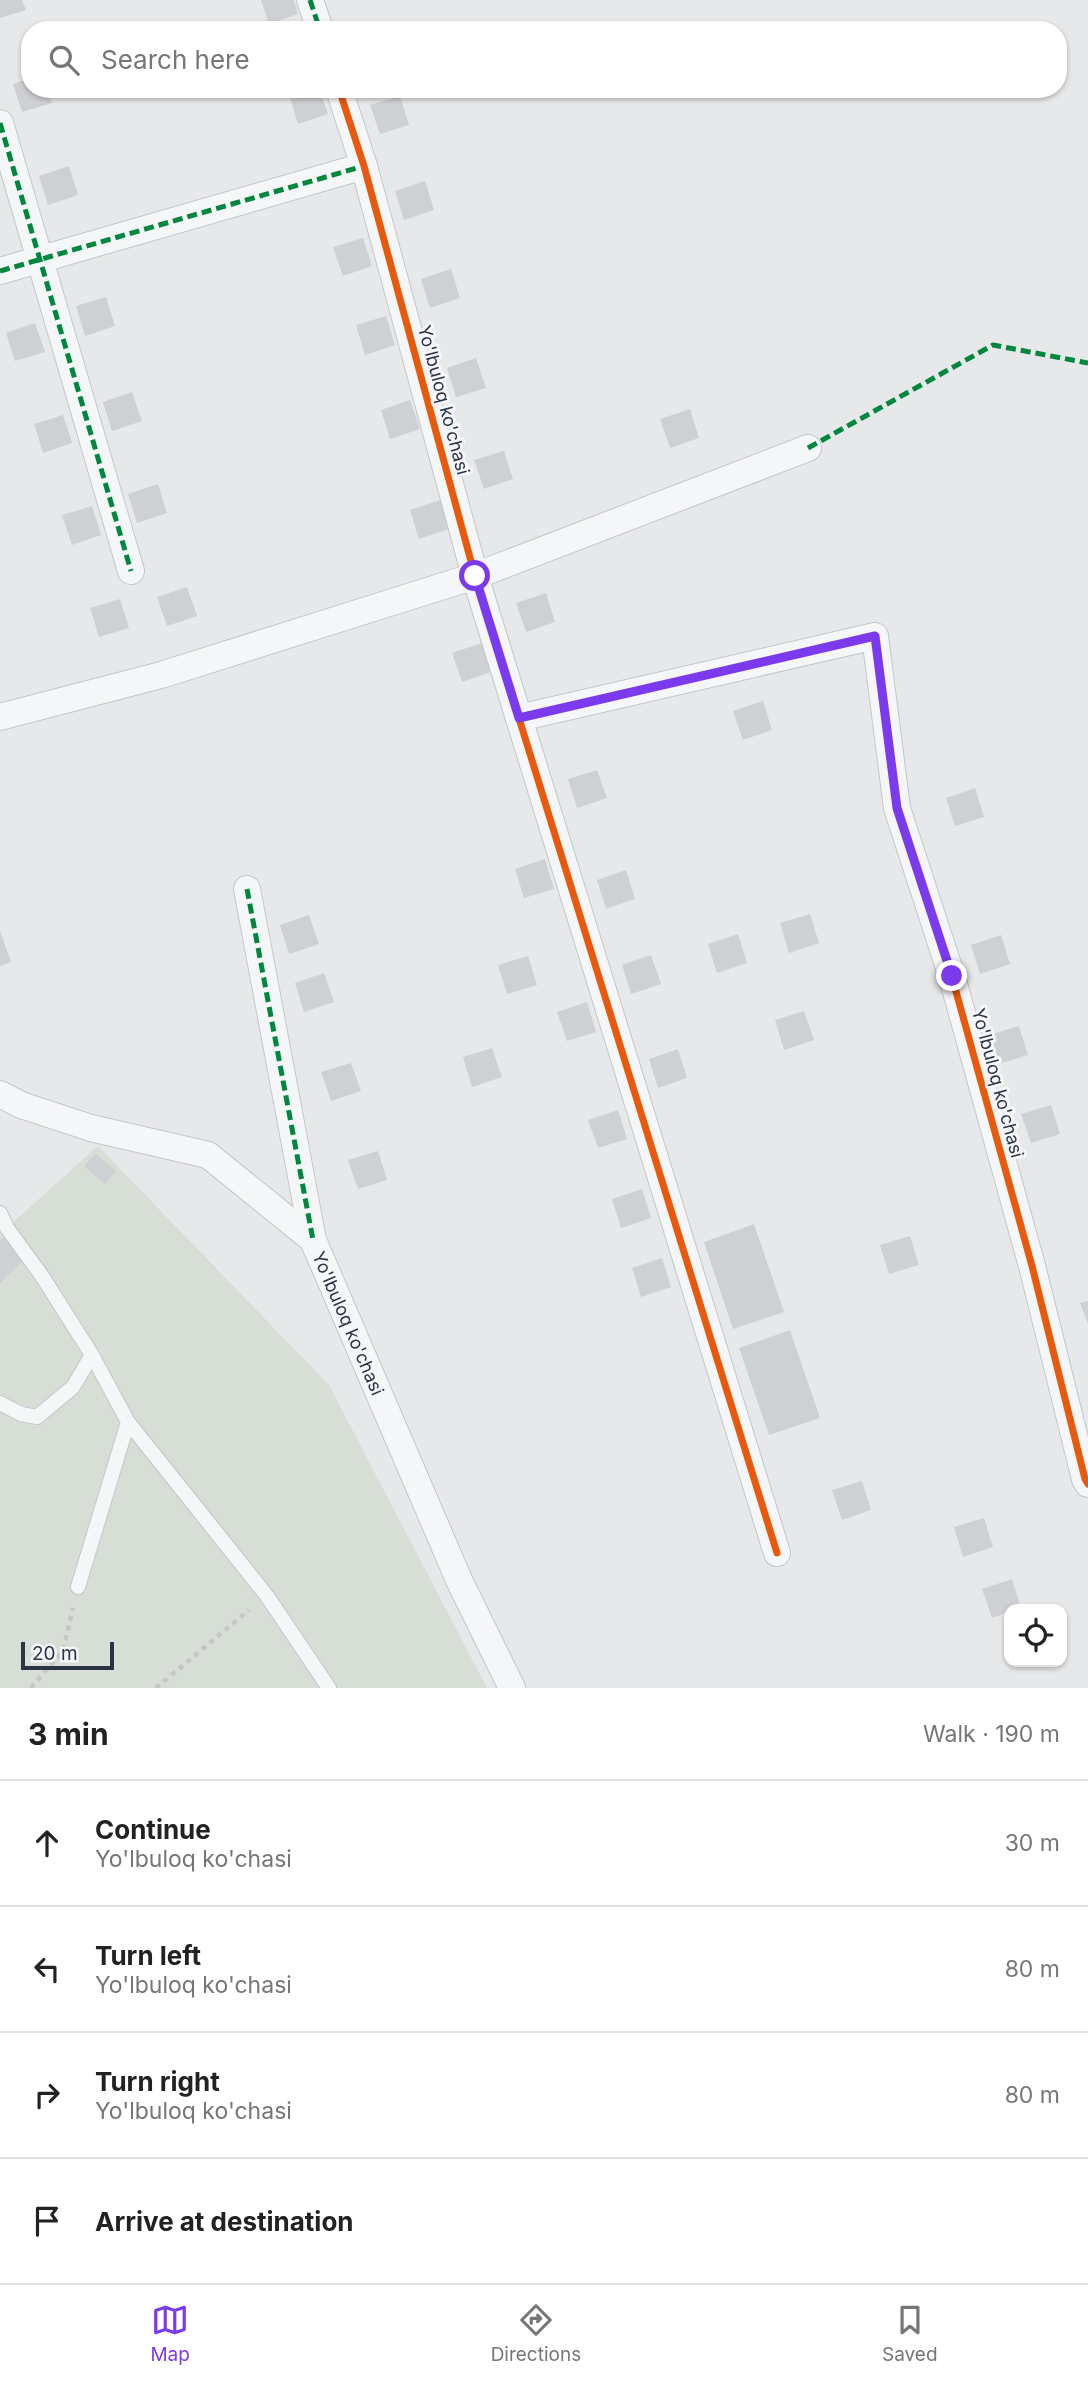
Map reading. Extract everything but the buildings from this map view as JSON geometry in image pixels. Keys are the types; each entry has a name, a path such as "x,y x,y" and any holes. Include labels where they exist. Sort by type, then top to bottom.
{"street":[{"path":"310,0 317,21"},
{"name":"Yo'lbuloq ko'chasi","path":"343,98 364,166 475,576 777,1553"},
{"path":"0,123 131,571"},
{"path":"0,271 364,166"},
{"path":"0,717 161,675 475,576 808,448"},
{"name":"Yo'lbuloq ko'chasi","path":"519,718 875,636 897,808 952,976 1032,1266 1088,1484"},
{"path":"247,889 313,1240"},
{"name":"Yo'lbuloq ko'chasi","path":"0,1094 21,1105 91,1128 208,1155 313,1240 459,1580 513,1688"}],"lane":[{"path":"0,1213 7,1228 42,1276 92,1355 128,1422 267,1595 329,1688"},
{"path":"0,1403 21,1414 37,1417 73,1387 92,1355"},
{"path":"78,1587 128,1422"}],"path":[{"path":"31,1688 63,1651 78,1587"},
{"path":"156,1688 267,1595"}],"shaded area":[{"path":"98,1146 329,1385 487,1688 0,1688 0,1234"}],"marked path":[{"path":"310,0 317,21"},
{"path":"0,123 131,571"},
{"path":"0,271 364,166"},
{"path":"808,448 993,345 1088,363"},
{"path":"247,889 313,1240"}],"cycle path":[{"path":"342,98 364,166 475,576 777,1553"},
{"path":"519,718 875,636 897,808 952,977 1032,1266 1088,1484"}],"route":[{"path":"475,576 519,718 875,636 897,808 952,976"}]}
